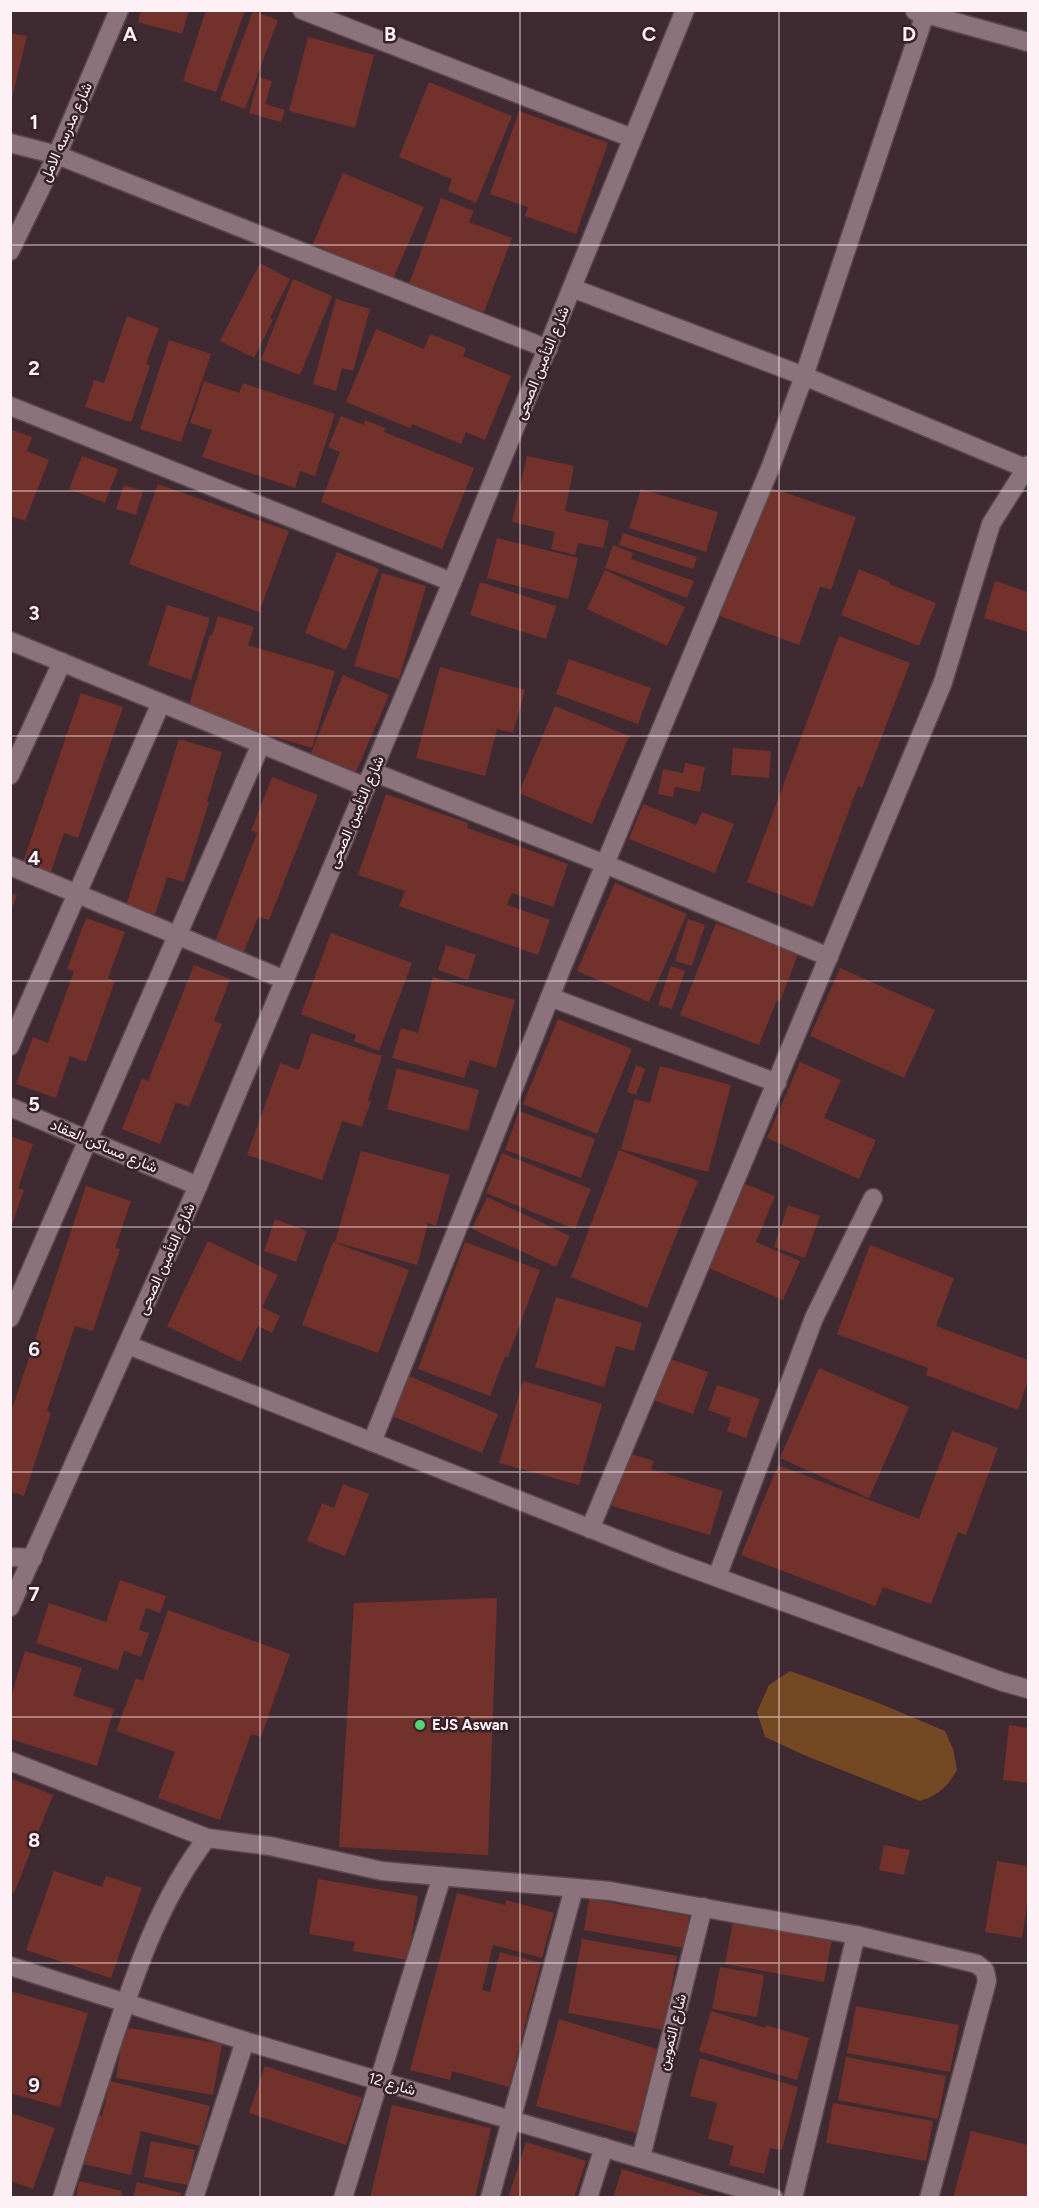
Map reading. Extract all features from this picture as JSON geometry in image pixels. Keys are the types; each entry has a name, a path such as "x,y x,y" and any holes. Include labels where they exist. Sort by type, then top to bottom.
{"street":[{"name":"شارع مدرسه الامل","path":"10,251 57,155 119,10"},
{"path":"302,10 632,138"},
{"name":"شارع التأمين الصحى","path":"10,1607 198,1186 452,582 685,10"},
{"path":"372,1442 550,997 771,466 804,376 919,12 1029,42"},
{"path":"10,142 57,155 548,349"},
{"path":"572,288 804,376 1027,466 991,524 943,682 590,1529"},
{"path":"10,406 452,582"},
{"path":"10,641 261,744 370,779 605,864 829,957"},
{"path":"10,775 62,662"},
{"path":"10,1046 161,703"},
{"path":"10,1318 261,744"},
{"path":"10,866 285,980"},
{"path":"550,997 777,1083"},
{"name":"شارع مساكن العقاد","path":"10,1107 198,1186"},
{"path":"717,1577 814,1318 873,1198"},
{"path":"128,1345 590,1529 1003,1682 1029,1689"},
{"path":"10,1557 33,1558"},
{"path":"10,1761 207,1838 270,1846 381,1871 610,1891 856,1935 977,1964 985,1971 987,1981 929,2198"},
{"path":"62,2198 125,2003 155,1922 185,1867 207,1838"},
{"path":"343,2198 442,1876"},
{"path":"490,2198 574,1888"},
{"name":"شارع التموين","path":"641,2157 703,1907"},
{"path":"793,2198 856,1935"},
{"name":"شارع 12","path":"10,1966 245,2041 641,2157 750,2194 774,2198"},
{"path":"194,2198 245,2041"},
{"path":"588,2198 604,2147"}],"shaded area":[{"path":"790,1671 876,1702 945,1731 953,1749 957,1770 954,1776 938,1793 920,1801 765,1737 757,1712 769,1685"}],"building":[{"path":"141,10 189,10 182,34 138,22"},
{"path":"206,10 245,10 216,92 183,81"},
{"path":"253,11 278,20 245,109 220,100"},
{"path":"10,33 27,36 11,102 10,102"},
{"path":"308,37 374,55 355,128 289,111"},
{"path":"259,77 272,81 265,104 285,110 281,122 249,113"},
{"path":"429,82 512,116 476,203 448,191 452,179 399,157"},
{"path":"519,111 608,143 576,234 525,216 528,207 490,194"},
{"path":"343,173 424,207 393,279 313,244"},
{"path":"441,198 474,211 469,222 512,238 484,312 409,284"},
{"path":"260,263 290,279 270,318 273,320 254,358 220,341"},
{"path":"293,279 332,296 300,375 261,360"},
{"path":"336,299 370,309 353,371 342,368 336,391 313,384"},
{"path":"127,316 159,328 146,364 150,366 131,422 85,407 94,380 104,383"},
{"path":"376,329 424,349 430,334 466,348 463,356 511,376 485,440 466,432 461,444 412,424 410,428 346,402"},
{"path":"169,340 211,354 181,442 140,429"},
{"path":"204,381 239,393 243,383 335,414 315,476 300,471 295,488 202,457 212,430 190,423"},
{"path":"341,416 364,425 365,420 385,428 384,432 474,468 442,549 321,502 340,452 328,447"},
{"path":"10,429 32,437 27,451 49,460 25,521 10,516"},
{"path":"82,456 118,469 105,503 69,489"},
{"path":"527,456 574,466 565,511 609,521 603,548 578,543 575,555 551,549 555,532 512,522"},
{"path":"158,484 289,531 259,612 129,564"},
{"path":"124,485 143,491 136,515 116,509"},
{"path":"769,487 856,517 831,590 820,587 799,645 720,616 737,568 740,569"},
{"path":"641,489 718,512 706,552 629,528"},
{"path":"623,533 697,557 693,569 619,545"},
{"path":"497,538 578,558 568,599 487,578"},
{"path":"613,545 633,553 631,559 694,581 687,598 605,568"},
{"path":"337,552 379,569 346,650 305,633"},
{"path":"859,569 936,603 919,646 841,615"},
{"path":"605,570 685,607 667,646 587,609"},
{"path":"382,573 426,586 399,679 354,666"},
{"path":"995,581 1028,592 1028,632 984,618"},
{"path":"480,582 556,606 546,639 470,615"},
{"path":"167,605 210,618 191,680 148,665"},
{"path":"218,616 254,627 248,645 335,671 312,748 187,711"},
{"path":"839,636 910,663 862,788 858,786 813,907 747,882"},
{"path":"569,659 651,688 638,724 556,694"},
{"path":"440,667 525,690 513,733 497,729 485,776 416,758"},
{"path":"343,675 389,695 356,772 311,753"},
{"path":"81,693 123,707 78,838 64,833 50,875 22,865"},
{"path":"555,706 629,736 592,824 519,793"},
{"path":"179,739 222,752 184,882 167,877 154,918 125,909"},
{"path":"733,748 771,751 769,778 731,775"},
{"path":"685,763 705,767 700,792 675,787 673,797 658,794 663,769 683,773"},
{"path":"272,777 318,795 269,920 258,917 241,959 213,947 257,833 251,831"},
{"path":"386,794 468,823 467,828 568,864 553,907 512,893 507,905 550,920 538,955 399,906 405,891 358,875"},
{"path":"643,804 696,825 702,812 734,824 715,873 629,839"},
{"path":"615,883 687,914 649,1002 577,971"},
{"path":"10,893 17,895 11,911 10,911"},
{"path":"86,918 125,932 108,978 115,981 86,1062 70,1056 56,1098 16,1084 33,1037 48,1043 74,971 67,969"},
{"path":"688,919 705,925 692,966 675,961"},
{"path":"716,923 798,954 780,1002 777,1000 759,1045 680,1015"},
{"path":"331,933 412,963 379,1051 354,1041 356,1035 301,1014"},
{"path":"446,945 476,955 468,980 438,970"},
{"path":"194,965 230,979 214,1021 222,1024 189,1107 176,1102 160,1144 122,1129 142,1078 148,1081"},
{"path":"671,966 685,971 672,1009 658,1005"},
{"path":"840,968 935,1010 904,1078 810,1036"},
{"path":"433,977 515,1000 496,1068 470,1060 464,1078 392,1058 401,1028 418,1033"},
{"path":"558,1019 632,1049 597,1134 523,1104"},
{"path":"311,1033 382,1056 362,1127 342,1121 322,1180 247,1155 280,1063 299,1070"},
{"path":"800,1062 841,1080 824,1118 876,1140 859,1179 767,1138"},
{"path":"636,1065 645,1069 636,1095 627,1092"},
{"path":"660,1066 731,1085 708,1172 621,1149 635,1099 650,1103"},
{"path":"397,1068 479,1090 468,1131 387,1109"},
{"path":"519,1111 595,1139 581,1178 505,1150"},
{"path":"10,1136 33,1144 18,1188 24,1190 11,1227"},
{"path":"619,1150 698,1181 647,1308 571,1277"},
{"path":"361,1151 450,1175 436,1226 428,1223 417,1265 335,1242"},
{"path":"502,1153 591,1189 575,1229 486,1193"},
{"path":"745,1184 775,1196 756,1242 800,1261 783,1300 709,1268"},
{"path":"86,1186 131,1201 115,1248 120,1249 93,1331 75,1326 47,1411 51,1413 24,1496 10,1491 10,1415"},
{"path":"487,1197 570,1236 556,1267 472,1229"},
{"path":"788,1205 820,1216 805,1258 774,1247"},
{"path":"275,1219 307,1231 296,1262 264,1251"},
{"path":"208,1241 278,1275 262,1307 280,1316 272,1333 258,1326 241,1362 167,1326"},
{"path":"333,1242 409,1270 378,1353 302,1325"},
{"path":"465,1242 540,1270 508,1357 505,1356 490,1396 418,1369"},
{"path":"870,1245 954,1278 936,1326 1028,1360 1028,1380 1018,1410 926,1375 928,1368 837,1334"},
{"path":"556,1297 642,1323 634,1351 616,1346 604,1387 535,1367"},
{"path":"668,1358 708,1372 693,1414 653,1400"},
{"path":"819,1368 909,1407 869,1498 780,1458"},
{"path":"409,1376 498,1414 482,1453 392,1416"},
{"path":"523,1381 602,1404 579,1485 499,1463"},
{"path":"717,1385 760,1399 746,1438 727,1431 731,1418 708,1410"},
{"path":"952,1431 998,1448 966,1535 958,1532 931,1604 883,1587 875,1606 741,1555 778,1465 919,1519"},
{"path":"628,1453 654,1461 651,1469 723,1491 710,1535 612,1506"},
{"path":"343,1484 369,1494 345,1556 307,1541 322,1503 334,1508"},
{"path":"120,1580 166,1596 160,1613 146,1608 139,1630 149,1633 141,1657 124,1651 118,1670 36,1643 49,1603 106,1622"},
{"name":"EJS Aswan","path":"497,1598 488,1855 339,1847 354,1603"},
{"path":"168,1610 290,1654 261,1737 251,1734 220,1820 158,1798 175,1752 116,1731 136,1678 143,1681"},
{"path":"25,1651 82,1668 73,1696 114,1709 97,1766 10,1739 10,1699"},
{"path":"1009,1725 1028,1728 1028,1783 1003,1780"},
{"path":"10,1778 53,1795 14,1893 10,1892"},
{"path":"884,1845 910,1850 904,1875 879,1870"},
{"path":"997,1861 1028,1866 1028,1900 1022,1938 985,1932"},
{"path":"54,1871 102,1887 106,1876 142,1888 111,1978 26,1950"},
{"path":"318,1879 418,1896 408,1960 353,1951 355,1942 309,1934"},
{"path":"457,1893 505,1905 506,1900 554,1913 542,1958 493,1945 482,1990 490,1992 500,1952 541,1963 509,2087 452,2071 450,2080 410,2070"},
{"path":"589,1899 689,1916 684,1948 584,1930"},
{"path":"733,1922 832,1939 824,1982 725,1964"},
{"path":"582,1939 677,1956 664,2030 568,2013"},
{"path":"720,1967 764,1975 757,2017 712,2009"},
{"path":"10,1991 88,2013 60,2107 10,2093"},
{"path":"856,2006 959,2025 950,2072 847,2053"},
{"path":"711,2011 809,2038 797,2080 699,2051"},
{"path":"559,2019 657,2049 636,2133 536,2106"},
{"path":"124,2027 222,2044 213,2095 116,2078"},
{"path":"846,2057 946,2076 938,2119 838,2100"},
{"path":"700,2058 798,2087 782,2150 770,2148 764,2174 729,2165 734,2146 708,2139 717,2103 690,2096"},
{"path":"265,2066 362,2098 346,2145 249,2113"},
{"path":"110,2081 210,2106 200,2146 141,2131 131,2175 84,2164 95,2115 102,2116"},
{"path":"833,2103 933,2121 926,2161 826,2143"},
{"path":"392,2105 491,2128 475,2198 370,2198"},
{"path":"10,2113 55,2128 33,2189 10,2181"},
{"path":"971,2131 1028,2145 1028,2198 953,2198"},
{"path":"151,2141 195,2150 188,2185 144,2177"},
{"path":"526,2142 586,2161 574,2198 508,2198"},
{"path":"622,2169 712,2197 712,2198 613,2198"},
{"path":"79,2181 122,2191 121,2198 76,2198"},
{"path":"137,2182 181,2193 180,2198 133,2198"}],"place":[{"name":"EJS Aswan","path":"420,1725"}]}
